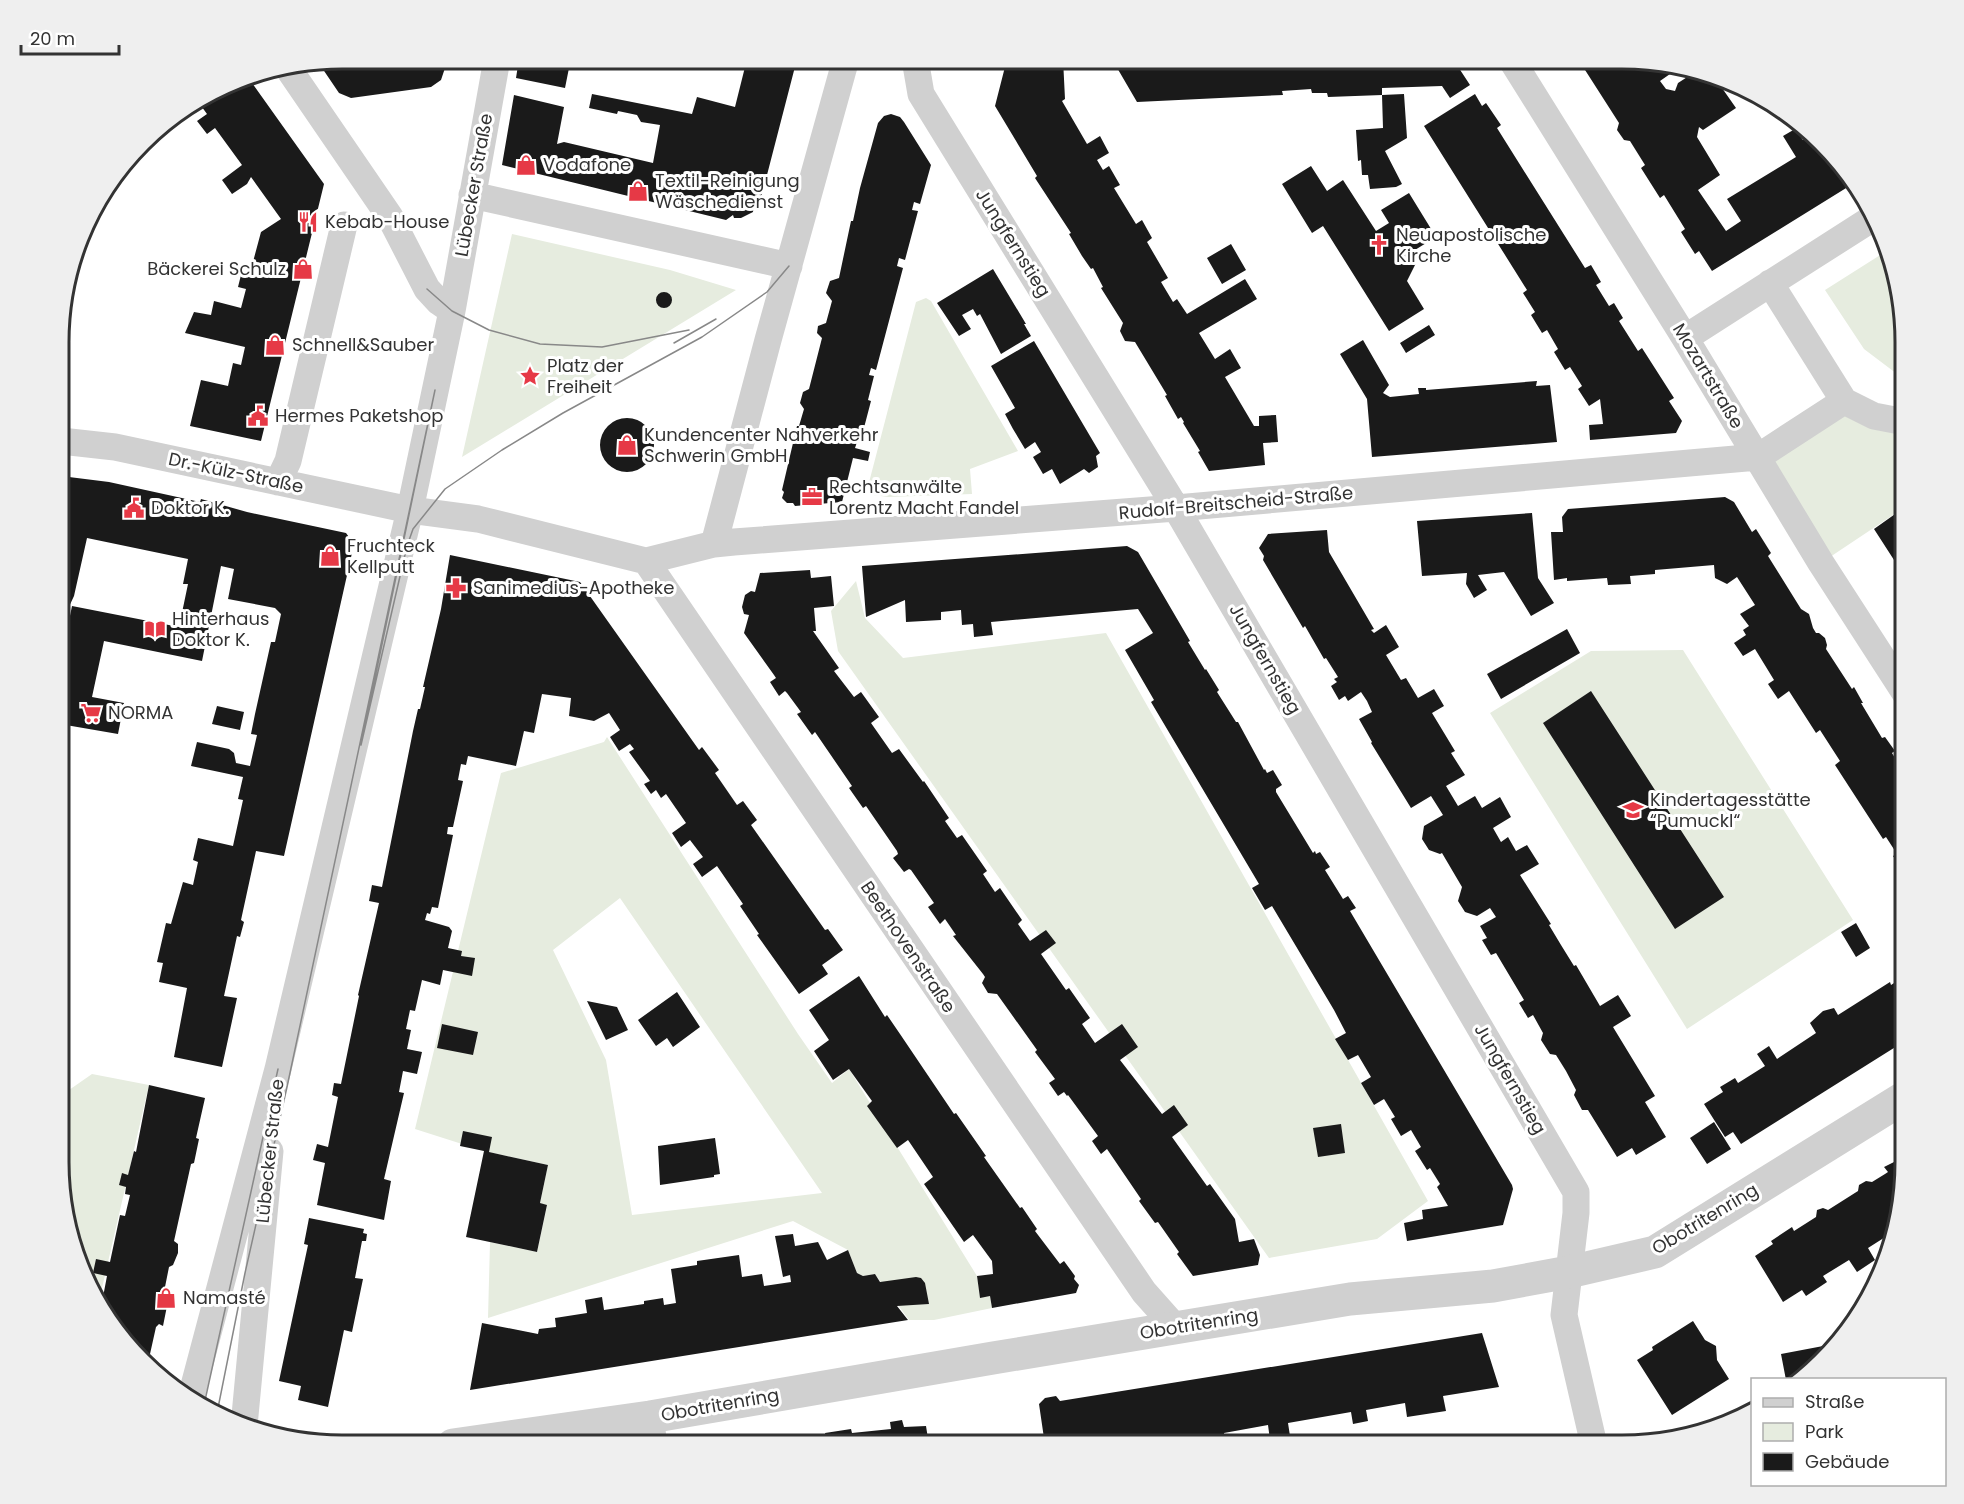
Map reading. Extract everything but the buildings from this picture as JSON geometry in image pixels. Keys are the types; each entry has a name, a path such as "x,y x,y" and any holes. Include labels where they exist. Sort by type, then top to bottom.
{"street":[{"name":"Lübecker Straße","path":"192,1390 278,1070 410,510 452,311 495,69"},
{"path":"714,544 843,69"},
{"name":"Jungfernstieg","path":"917,69 921,94 1176,508 1576,1192 1576,1213 1564,1315 1591,1435"},
{"name":"Mozartstraße","path":"1517,69 1685,338 1821,563 1895,678"},
{"path":"292,74 390,217 427,289 439,302 452,311"},
{"path":"472,195 789,266"},
{"path":"1685,338 1867,222"},
{"path":"278,482 288,461 344,225"},
{"path":"1770,283 1844,401 1874,416 1895,420"},
{"path":"1758,457 1844,401"},
{"name":"Dr.-Külz-Straße","path":"69,442 115,447 410,510"},
{"name":"Rudolf-Breitscheid-Straße","path":"646,561 714,544 1176,508 1758,457"},
{"path":"410,510 477,519 646,561"},
{"name":"Beethovenstraße","path":"646,561 1144,1292 1176,1328"},
{"name":"Lübecker Straße","path":"245,1417 278,1070"},
{"name":"Obotritenring","path":"595,1435 652,1431 993,1358 1350,1299 1493,1286 1569,1272 1655,1251 1895,1103"}],"green space":[{"path":"512,234 670,270 736,290 462,457"},
{"path":"1881,254 1893,307 1895,372 1864,349 1825,290"},
{"path":"926,298 931,301 1018,451 970,469 972,494 888,497 866,494 916,302"},
{"path":"1844,401 1895,430 1895,514 1821,563 1758,457"},
{"path":"856,581 865,618 903,658 1106,633 1428,1201 1377,1239 1269,1258 838,651 831,611"},
{"path":"1683,650 1853,920 1687,1029 1490,713 1591,651"},
{"path":"607,737 832,1083 849,1069 977,1276 980,1297 990,1296 992,1308 934,1320 909,1320 875,1274 863,1276 857,1273 848,1250 793,1221 488,1318 490,1242 537,1252 547,1206 540,1203 548,1165 484,1151 415,1129 501,773 604,742","holes":["620,898 822,1193 632,1215 606,1060 553,950"]},
{"path":"92,1074 149,1085 102,1288 97,1283 83,1250 74,1215 69,1162 69,1090"}],"tram line":[{"path":"218,1406 435,390 361,745 407,546 413,529 445,489 502,450 563,413 702,337 767,292 789,266"},
{"path":"427,289 452,311 489,330 540,344 602,347 689,330"},
{"path":"674,343 716,319"},
{"path":"206,1398 278,1069"}],"place":[{"name":"Vodafone","path":"526,165"},
{"name":"Textil-Reinigung Wäschedienst","path":"638,191"},
{"name":"Kebab-House","path":"308,222"},
{"name":"Neuapostolische Kirche","path":"1379,245"},
{"name":"Bäckerei Schulz","path":"303,269"},
{"name":"Schnell&Sauber","path":"275,345"},
{"name":"Platz der Freiheit","path":"530,376"},
{"name":"Hermes Paketshop","path":"258,416"},
{"name":"Kundencenter Nahverkehr Schwerin GmbH","path":"627,445"},
{"name":"Rechtsanwälte Lorentz Macht Fandel","path":"812,497"},
{"name":"Doktor K.","path":"134,508"},
{"name":"Fruchteck Kellputt","path":"330,556"},
{"name":"Sanimedius-Apotheke","path":"456,588"},
{"name":"Hinterhaus Doktor K.","path":"155,629"},
{"name":"NORMA","path":"91,713"},
{"name":"Kindertagesstätte “Pumuckl“","path":"1633,810"},
{"name":"Namasté","path":"166,1298"}]}
